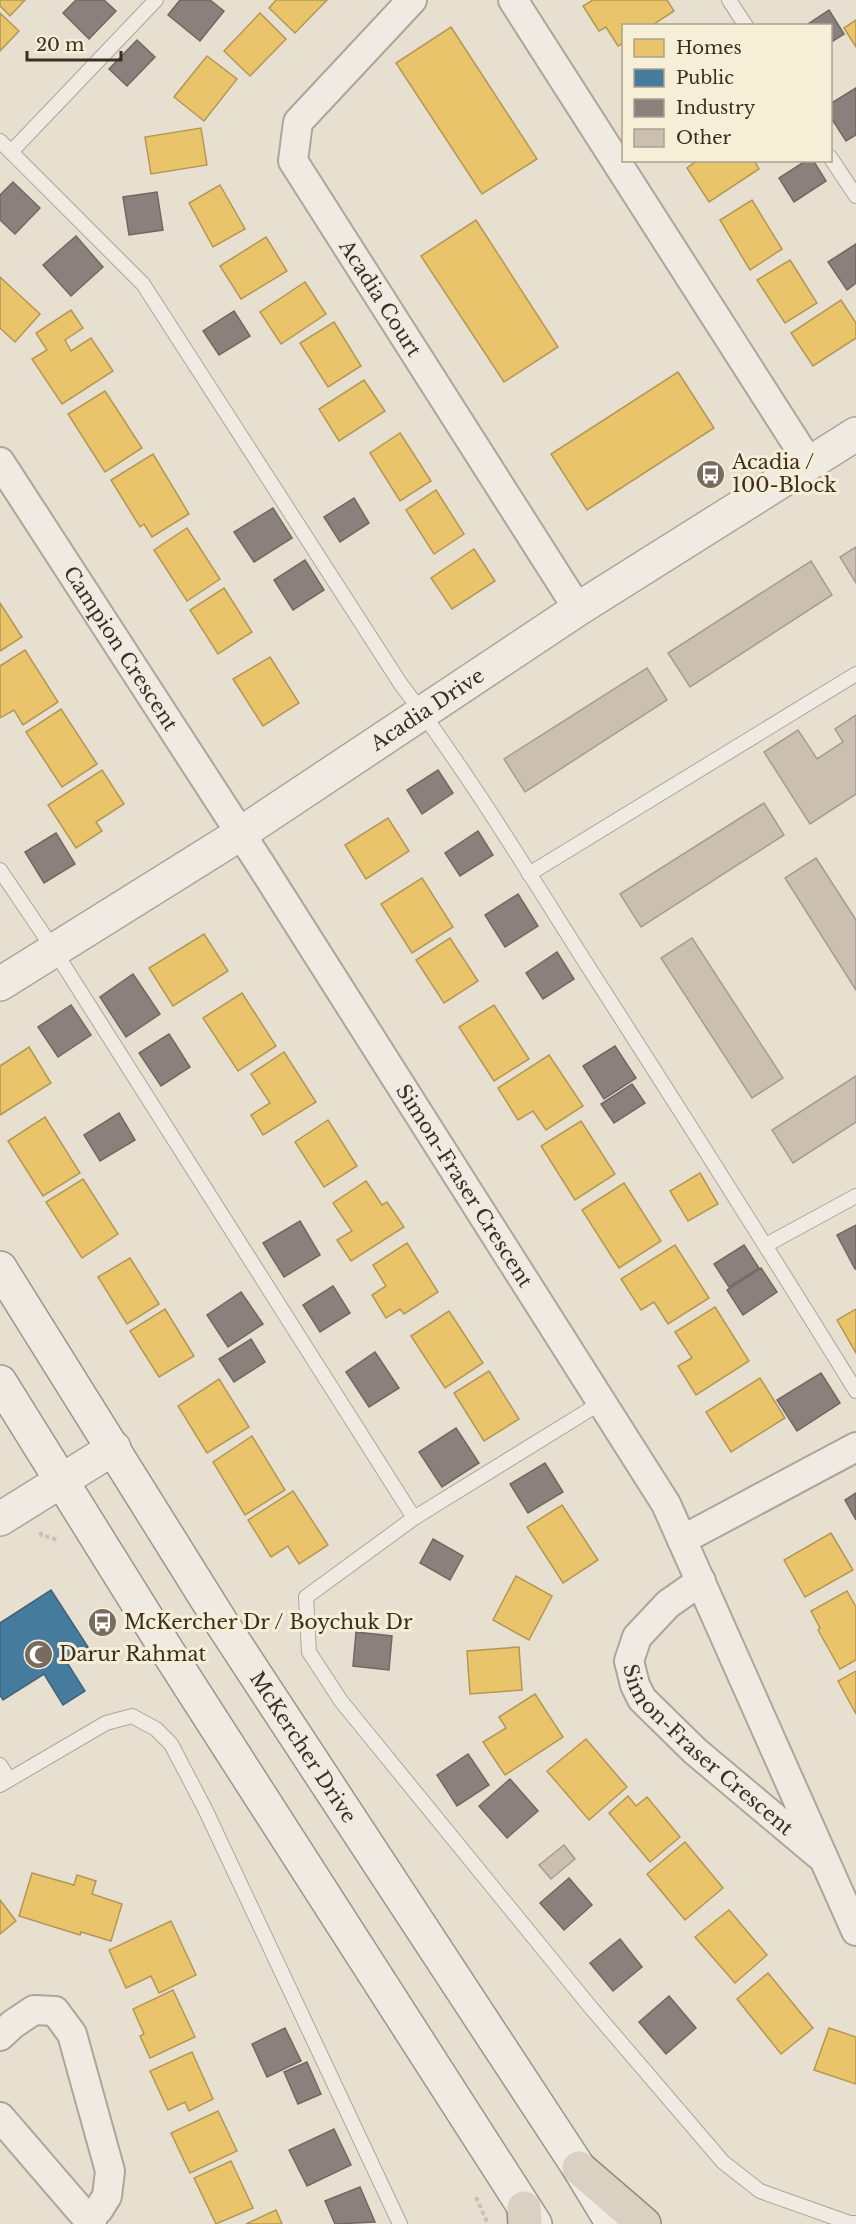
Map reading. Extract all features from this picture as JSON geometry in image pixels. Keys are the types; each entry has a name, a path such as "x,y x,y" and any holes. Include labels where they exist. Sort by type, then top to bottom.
{"highway":[{"path":"579,2168 644,2224"}],"main road":[{"name":"Acadia Drive","path":"0,984 240,834 578,609 856,434"},
{"name":"McKercher Drive","path":"0,1268 221,1622 579,2168 613,2224"},
{"path":"0,1382 168,1652 528,2219"},
{"path":"0,1519 114,1448"}],"street":[{"name":"Acadia Court","path":"412,0 298,122 293,160 578,609"},
{"path":"513,0 809,463"},
{"name":"Campion Crescent","path":"0,462 240,834"},
{"name":"Simon-Fraser Crescent","path":"240,834 666,1504 856,1931"},
{"path":"682,1540 856,1447"},
{"name":"Simon-Fraser Crescent","path":"701,1581 669,1604 637,1637 629,1661 635,1685 642,1699 695,1750 824,1858"},
{"path":"0,2036 34,2010 56,2011 72,2034 110,2171 107,2196 90,2222 0,2117"}],"lane":[{"path":"11,152 156,0"},
{"path":"729,0 745,24"},
{"path":"0,141 143,284 400,683 422,712 529,874 856,1390"},
{"path":"832,158 856,196"},
{"path":"529,874 856,674"},
{"path":"0,870 54,950 414,1518"},
{"path":"766,1245 856,1196"},
{"path":"602,1402 414,1518 306,1597 309,1652 341,1701 592,2009 723,2162 760,2191 840,2220 856,2223"},
{"path":"0,1765 4,1782 106,1723 132,1716 156,1729 171,1744 210,1819 400,2224"}],"building: Homes":[{"path":"0,0 25,0 10,16 0,6"},
{"path":"276,0 327,0 295,33 269,8"},
{"path":"593,0 667,0 674,11 654,24 622,24 622,44 618,46 606,27 599,31 583,6"},
{"path":"0,13 19,31 0,51"},
{"path":"260,13 286,39 250,76 224,51"},
{"path":"856,20 856,47 844,28"},
{"path":"451,27 537,159 482,194 396,63"},
{"path":"207,56 237,79 204,121 174,97"},
{"path":"201,128 207,165 151,174 145,137"},
{"path":"695,162 755,162 759,169 709,202 687,168"},
{"path":"220,185 245,229 213,247 189,203"},
{"path":"752,200 782,249 750,270 720,220"},
{"path":"476,220 558,347 504,382 421,256"},
{"path":"266,237 287,271 241,299 220,266"},
{"path":"790,260 817,303 785,323 757,280"},
{"path":"0,277 40,314 15,342 0,328"},
{"path":"305,282 326,314 281,344 260,312"},
{"path":"841,300 856,323 856,338 813,366 791,333"},
{"path":"71,310 83,328 65,340 71,351 91,338 113,371 62,404 32,359 47,350 36,333"},
{"path":"334,322 361,366 328,387 300,343"},
{"path":"678,372 714,428 587,510 551,454"},
{"path":"364,380 385,411 339,441 319,409"},
{"path":"105,391 142,448 105,472 68,414"},
{"path":"400,433 431,481 400,501 370,453"},
{"path":"153,454 189,514 152,537 144,524 140,527 111,480"},
{"path":"436,490 464,534 434,554 406,510"},
{"path":"187,528 220,579 187,601 154,550"},
{"path":"474,549 495,581 452,609 431,578"},
{"path":"224,588 252,632 218,654 190,610"},
{"path":"0,603 22,637 0,651"},
{"path":"25,650 58,702 23,725 14,710 0,718 0,666"},
{"path":"270,657 299,703 263,726 233,679"},
{"path":"61,709 97,764 62,787 26,732"},
{"path":"102,770 124,804 96,822 102,831 76,848 48,805"},
{"path":"388,818 409,851 366,879 345,845"},
{"path":"422,878 453,927 412,953 381,904"},
{"path":"204,934 228,971 173,1006 149,968"},
{"path":"450,938 478,981 444,1003 416,960"},
{"path":"242,993 276,1046 238,1071 203,1018"},
{"path":"494,1005 529,1059 494,1081 459,1027"},
{"path":"29,1047 51,1083 0,1115 0,1066"},
{"path":"284,1052 316,1102 263,1135 251,1115 270,1103 251,1074"},
{"path":"549,1055 583,1106 546,1130 533,1111 518,1120 498,1088"},
{"path":"45,1117 80,1173 43,1196 8,1141"},
{"path":"328,1120 357,1166 324,1187 295,1142"},
{"path":"581,1121 615,1174 575,1200 541,1146"},
{"path":"700,1173 718,1204 688,1221 670,1191"},
{"path":"83,1179 118,1234 82,1258 46,1202"},
{"path":"366,1181 382,1205 387,1202 404,1227 351,1261 337,1240 352,1231 333,1203"},
{"path":"624,1183 661,1241 619,1268 582,1210"},
{"path":"407,1243 438,1292 404,1314 400,1309 386,1318 372,1295 386,1286 373,1265"},
{"path":"675,1245 709,1298 668,1324 654,1302 641,1310 621,1279"},
{"path":"130,1258 159,1304 127,1324 98,1277"},
{"path":"715,1307 749,1361 696,1395 678,1366 692,1358 675,1332"},
{"path":"165,1309 194,1356 159,1377 130,1331"},
{"path":"856,1309 856,1353 837,1320"},
{"path":"449,1311 483,1363 445,1388 411,1336"},
{"path":"489,1371 519,1419 484,1441 454,1393"},
{"path":"760,1378 785,1418 731,1452 706,1412"},
{"path":"219,1379 249,1427 207,1453 178,1406"},
{"path":"252,1436 285,1490 245,1515 213,1462"},
{"path":"293,1491 328,1545 299,1564 288,1546 271,1557 248,1520"},
{"path":"562,1505 598,1560 563,1583 527,1527"},
{"path":"831,1533 853,1570 805,1597 784,1560"},
{"path":"516,1576 552,1596 529,1640 493,1620"},
{"path":"847,1591 856,1607 856,1660 840,1669 818,1630 820,1628 811,1611"},
{"path":"519,1647 522,1690 470,1694 467,1651"},
{"path":"856,1671 856,1714 838,1681"},
{"path":"535,1694 563,1737 505,1775 483,1742 506,1728 499,1717"},
{"path":"586,1739 627,1787 589,1820 547,1771"},
{"path":"628,1796 636,1806 647,1797 680,1837 650,1862 609,1813"},
{"path":"685,1842 723,1888 685,1920 647,1874"},
{"path":"32,1873 74,1885 77,1875 96,1881 92,1894 122,1904 111,1941 81,1932 80,1935 19,1916"},
{"path":"0,1900 16,1921 0,1934"},
{"path":"729,1910 767,1955 735,1983 695,1937"},
{"path":"171,1921 196,1975 159,1993 151,1976 126,1988 109,1950"},
{"path":"768,1973 813,2028 781,2054 737,1999"},
{"path":"173,1990 195,2037 150,2058 140,2036 144,2034 133,2009"},
{"path":"829,2028 856,2037 856,2084 814,2070"},
{"path":"192,2052 213,2099 189,2111 185,2102 168,2110 150,2071"},
{"path":"218,2111 237,2151 190,2173 171,2133"},
{"path":"231,2161 253,2208 216,2224 194,2178"},
{"path":"276,2210 282,2224 246,2224"}],"building: Public":[{"name":"Darur Rahmat","path":"51,1590 88,1647 66,1661 85,1691 63,1705 44,1674 3,1700 0,1695 0,1623"}],"building: Industry":[{"path":"76,0 104,0 116,11 89,39 63,13"},
{"path":"180,0 210,0 224,11 200,41 168,15"},
{"path":"829,10 844,34 832,42 832,24 808,24"},
{"path":"137,40 155,57 127,86 109,69"},
{"path":"856,88 856,135 846,141 832,119 832,103"},
{"path":"804,162 814,162 826,181 794,202 779,178"},
{"path":"13,182 40,208 15,234 0,220 0,195"},
{"path":"157,192 163,230 129,235 123,197"},
{"path":"76,236 103,267 71,296 43,265"},
{"path":"856,244 856,283 847,290 828,262"},
{"path":"234,311 250,336 219,355 203,331"},
{"path":"354,498 369,523 340,542 324,517"},
{"path":"273,508 292,538 254,562 234,532"},
{"path":"305,560 324,590 293,610 274,580"},
{"path":"438,770 453,793 422,814 407,790"},
{"path":"478,831 493,855 460,876 445,853"},
{"path":"56,833 75,864 44,883 25,852"},
{"path":"518,894 538,926 505,947 485,915"},
{"path":"557,952 574,979 543,999 526,973"},
{"path":"133,974 160,1014 126,1037 100,997"},
{"path":"71,1005 91,1035 58,1057 38,1027"},
{"path":"169,1034 190,1067 161,1086 139,1053"},
{"path":"615,1046 636,1078 604,1099 583,1066"},
{"path":"632,1084 645,1103 614,1123 601,1104"},
{"path":"119,1113 135,1140 100,1161 84,1135"},
{"path":"300,1221 320,1255 284,1277 263,1243"},
{"path":"856,1225 856,1269 855,1269 837,1235"},
{"path":"744,1245 759,1268 729,1287 714,1264"},
{"path":"761,1268 777,1292 743,1315 727,1290"},
{"path":"333,1286 350,1313 320,1332 303,1305"},
{"path":"241,1292 263,1324 228,1347 207,1315"},
{"path":"251,1339 265,1362 234,1382 219,1359"},
{"path":"375,1352 399,1388 369,1407 346,1372"},
{"path":"821,1373 840,1403 797,1431 777,1400"},
{"path":"456,1428 479,1463 442,1487 419,1452"},
{"path":"545,1463 563,1492 528,1513 510,1484"},
{"path":"856,1493 856,1520 845,1500"},
{"path":"433,1539 463,1556 450,1580 420,1563"},
{"path":"356,1632 392,1636 389,1670 353,1666"},
{"path":"468,1754 489,1785 457,1806 437,1775"},
{"path":"510,1779 538,1811 507,1838 479,1806"},
{"path":"569,1878 592,1905 564,1930 540,1903"},
{"path":"620,1939 642,1967 613,1991 590,1963"},
{"path":"669,1996 696,2028 666,2054 639,2022"},
{"path":"285,2028 301,2061 267,2077 252,2044"},
{"path":"307,2062 321,2094 298,2104 284,2072"},
{"path":"334,2129 351,2165 307,2186 289,2150"},
{"path":"360,2187 375,2222 335,2224 325,2201"}],"building: Other":[{"path":"856,547 856,583 840,557"},
{"path":"811,561 832,595 690,687 668,653"},
{"path":"647,668 667,700 525,792 504,759"},
{"path":"856,715 856,794 810,824 764,752 798,730 817,759 843,742 835,729"},
{"path":"764,803 784,835 641,927 620,894"},
{"path":"816,858 856,920 856,990 785,878"},
{"path":"692,938 783,1078 752,1098 661,958"},
{"path":"856,1076 856,1122 793,1163 772,1130"},
{"path":"564,1845 575,1859 551,1879 539,1865"}],"place":[{"name":"Acadia / 100-Block","path":"711,474"},
{"name":"McKercher Dr / Boychuk Dr","path":"103,1622"},
{"name":"Darur Rahmat","path":"38,1654"}]}
